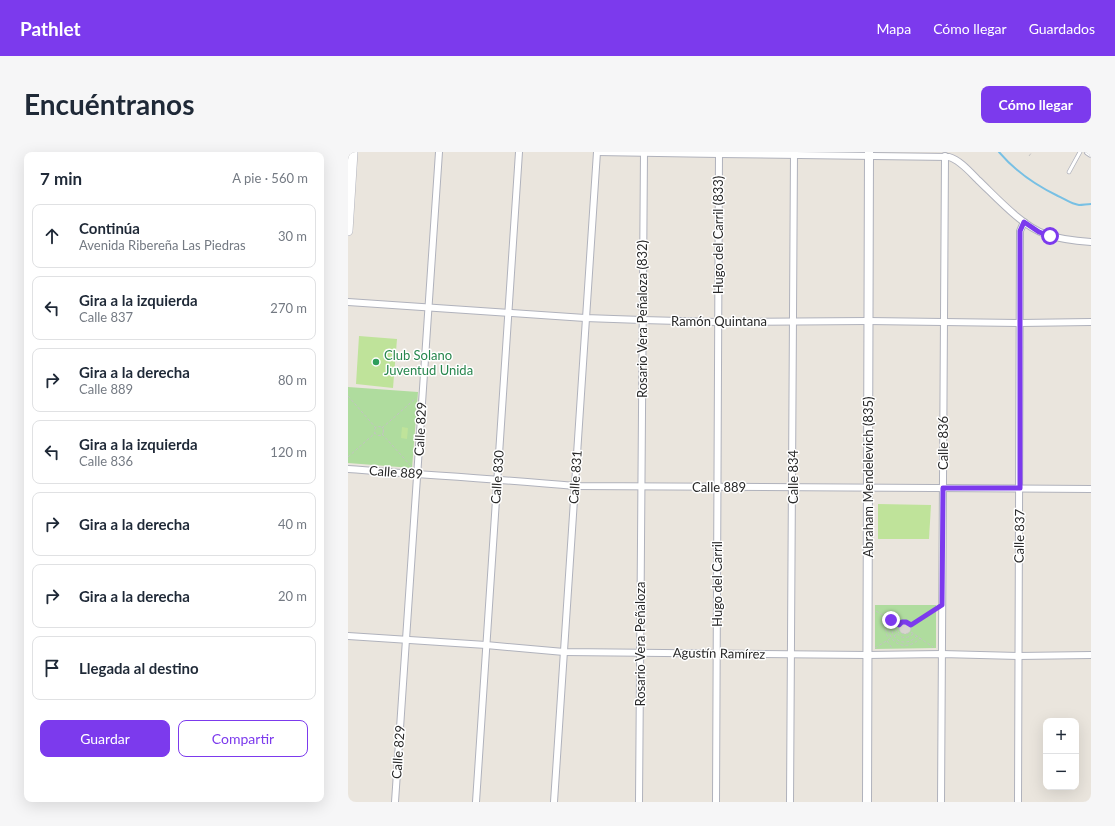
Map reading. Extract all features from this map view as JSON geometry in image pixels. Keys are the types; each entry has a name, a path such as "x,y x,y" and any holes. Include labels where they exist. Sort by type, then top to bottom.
{"main road":[{"path":"348,231 353,152"}],"street":[{"name":"Calle 829","path":"395,802 418,474 438,152"},
{"name":"Calle 830","path":"476,802 496,479 509,314 519,152"},
{"path":"597,152 945,156 957,161 1024,222 1039,232 1050,236 1091,242"},
{"name":"Calle 831","path":"554,802 597,152"},
{"name":"Rosario Vera Peñaloza (832)","path":"641,486 644,152"},
{"name":"Hugo del Carril (833)","path":"718,487 717,322 719,153"},
{"name":"Calle 834","path":"790,802 794,154"},
{"name":"Abraham Mendelevich (835)","path":"867,802 868,154"},
{"name":"Calle 836","path":"941,802 945,156"},
{"name":"Calle 837","path":"1018,802 1020,231 1024,222"},
{"name":"Ramón Quintana","path":"348,302 509,314 642,320 717,322 1091,322"},
{"name":"Calle 889","path":"348,469 575,486 1091,489"},
{"name":"Rosario Vera Peñaloza","path":"639,802 641,486"},
{"name":"Hugo del Carril","path":"716,802 718,487"},
{"name":"Agustín Ramírez","path":"348,636 486,645 564,652 942,654 1018,656 1091,655"}],"lane":[{"path":"1069,172 1080,152"}],"path":[{"path":"1029,156 1032,152"},
{"path":"376,428 379,426 382,428 423,392"},
{"path":"348,396 376,428"},
{"path":"348,457 375,433 376,428"},
{"path":"382,428 382,434 418,474"},
{"path":"375,433 378,435 382,434"},
{"path":"868,605 897,623 899,625 900,632"},
{"path":"911,625 942,605"},
{"path":"888,618 886,633 889,639"},
{"path":"891,620 888,625 888,630 891,637 898,644 909,645 920,638"},
{"path":"893,621 891,630 894,636 900,641 910,642 917,636"},
{"path":"899,625 902,622 906,622 911,625"},
{"path":"897,623 895,627 897,634 905,638 914,634"},
{"path":"910,632 912,629 911,625"},
{"path":"900,632 906,634 910,632 914,634 942,654"},
{"path":"867,654 900,632"},
{"path":"886,640 896,654"}],"green space":[{"name":"Club Solano Juventud Unida","path":"359,336 397,339 393,388 356,384"},
{"path":"348,387 418,392 412,468 348,463"},
{"path":"402,427 408,428 407,439 401,438"},
{"path":"878,504 931,505 929,539 878,539"},
{"path":"875,605 936,605 936,648 875,649"}],"shaded area":[{"path":"907,622 910,623 910,633 903,634 900,633 899,626 900,623"}],"waterway":[{"path":"999,152 1019,172 1041,187 1073,204 1091,204"}],"place":[{"name":"Club Solano Juventud Unida","path":"376,362"}],"route":[{"path":"891,620 899,625 902,622 908,622 911,625 942,605 943,488 1020,488 1020,231 1024,222 1039,232 1050,236"}]}
